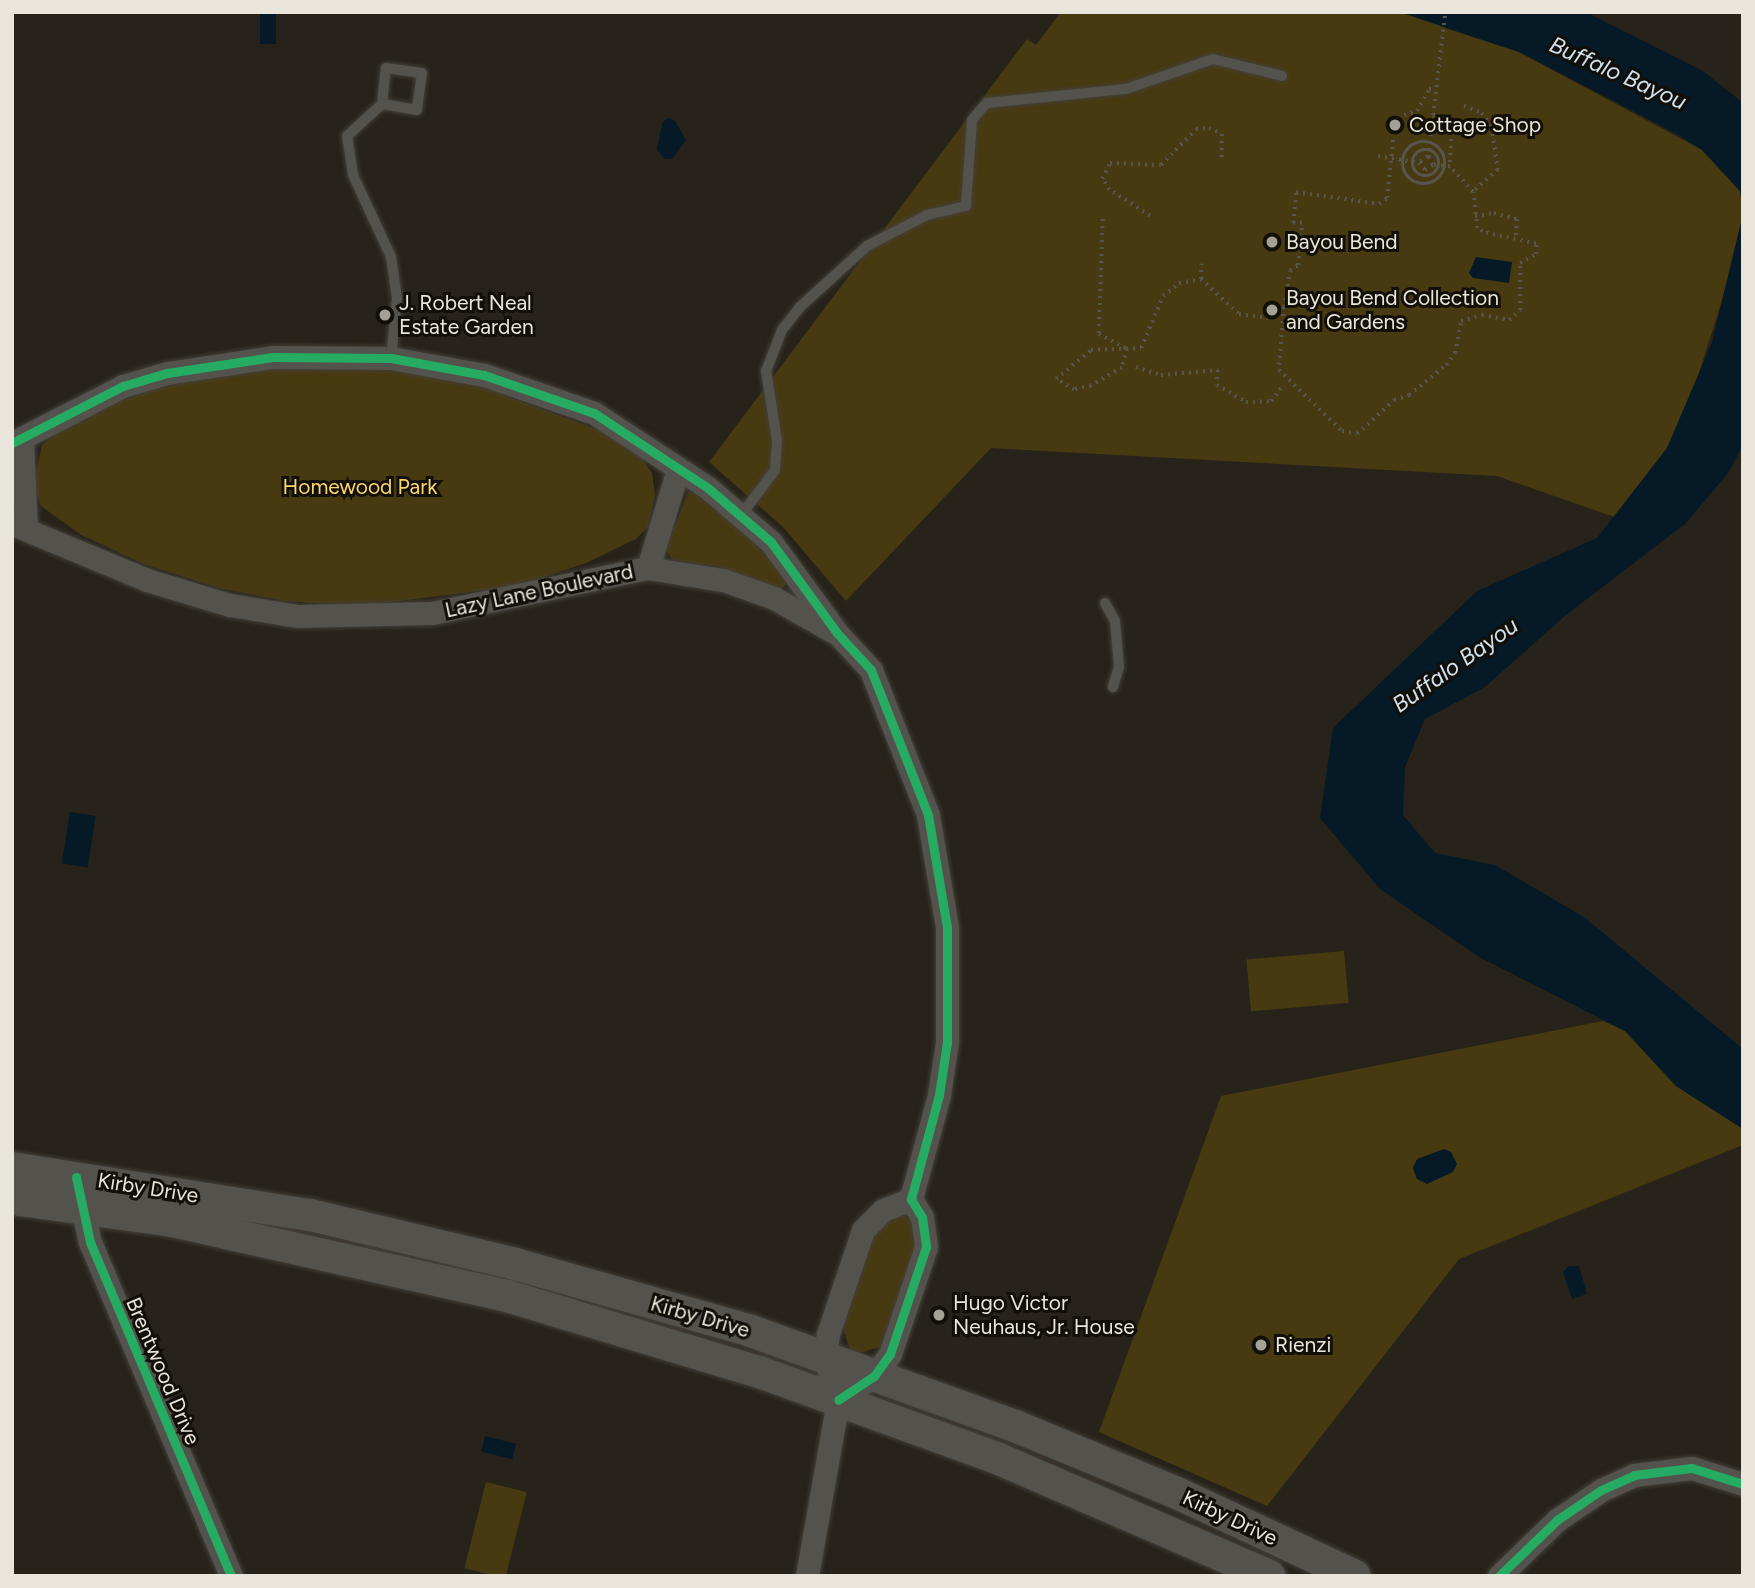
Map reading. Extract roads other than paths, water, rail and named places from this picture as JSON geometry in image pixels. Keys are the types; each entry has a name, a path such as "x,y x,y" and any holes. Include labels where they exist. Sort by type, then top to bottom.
{"main road":[{"name":"Kirby Drive","path":"12,1168 310,1215 503,1261 751,1331 1149,1481 1354,1576"},
{"name":"Kirby Drive","path":"12,1199 172,1221 507,1296 838,1400 999,1459 1270,1576"}],"street":[{"name":"Lazy Lane Boulevard","path":"837,634 774,598 723,580 648,569 432,614 298,616 230,605 147,580 19,526 17,440 123,386 167,373 273,356 391,358 484,375 594,413 742,514 794,569 837,634 871,670 911,762 942,875 949,982 947,1042 939,1095 911,1199"},
{"name":"Lazy Lane Boulevard","path":"648,569 678,468"},
{"name":"Brentwood Drive","path":"76,1177 90,1242 231,1576"},
{"path":"807,1576 838,1400 825,1358 827,1338 863,1230 883,1210 911,1199 922,1217 926,1247 890,1354 874,1376 838,1400"},
{"path":"1499,1576 1557,1520 1634,1475 1692,1468 1743,1484"}],"lane":[{"path":"742,514 775,470 777,441 766,371 782,330 800,307 867,246 927,215 966,206 972,120 987,103 1126,89 1213,59 1282,76"},
{"path":"382,104 417,110 422,73 386,68 382,104 347,136 353,176 391,257 397,298 391,358"},
{"path":"1105,603 1115,621 1119,667 1113,687"}],"water":[{"path":"260,12 276,12 276,44 260,44"},
{"name":"Buffalo Bayou","path":"1399,12 1586,12 1703,71 1743,103 1743,205 1740,191 1702,150 1675,133 1519,52"},
{"path":"668,118 675,121 686,140 672,159 665,159 657,150 662,123"},
{"name":"Buffalo Bayou","path":"1743,214 1743,445 1729,472 1685,524 1566,615 1485,687 1425,719 1405,767 1403,815 1435,853 1495,865 1584,917 1743,1049 1743,1129 1676,1086 1625,1031 1479,957 1380,889 1320,818 1333,728 1477,591 1597,538 1667,448 1712,342"},
{"path":"1476,257 1512,262 1509,283 1473,278 1469,273"},
{"path":"70,812 96,816 88,867 62,863"},
{"path":"1444,1149 1451,1152 1457,1164 1453,1172 1427,1184 1417,1179 1413,1168 1417,1159"},
{"path":"1569,1266 1579,1266 1587,1294 1572,1299 1563,1272"},
{"path":"485,1436 516,1444 512,1459 481,1452"}],"place":[{"name":"Cottage Shop","path":"1395,125"},
{"name":"Bayou Bend","path":"1272,242"},
{"name":"Bayou Bend Collection and Gardens","path":"1272,310"},
{"name":"J. Robert Neal Estate Garden","path":"385,315"},
{"name":"Hugo Victor Neuhaus, Jr. House","path":"939,1315"},
{"name":"Rienzi","path":"1261,1345"}],"park label":[{"name":"Homewood Park","path":"360,487"}]}
